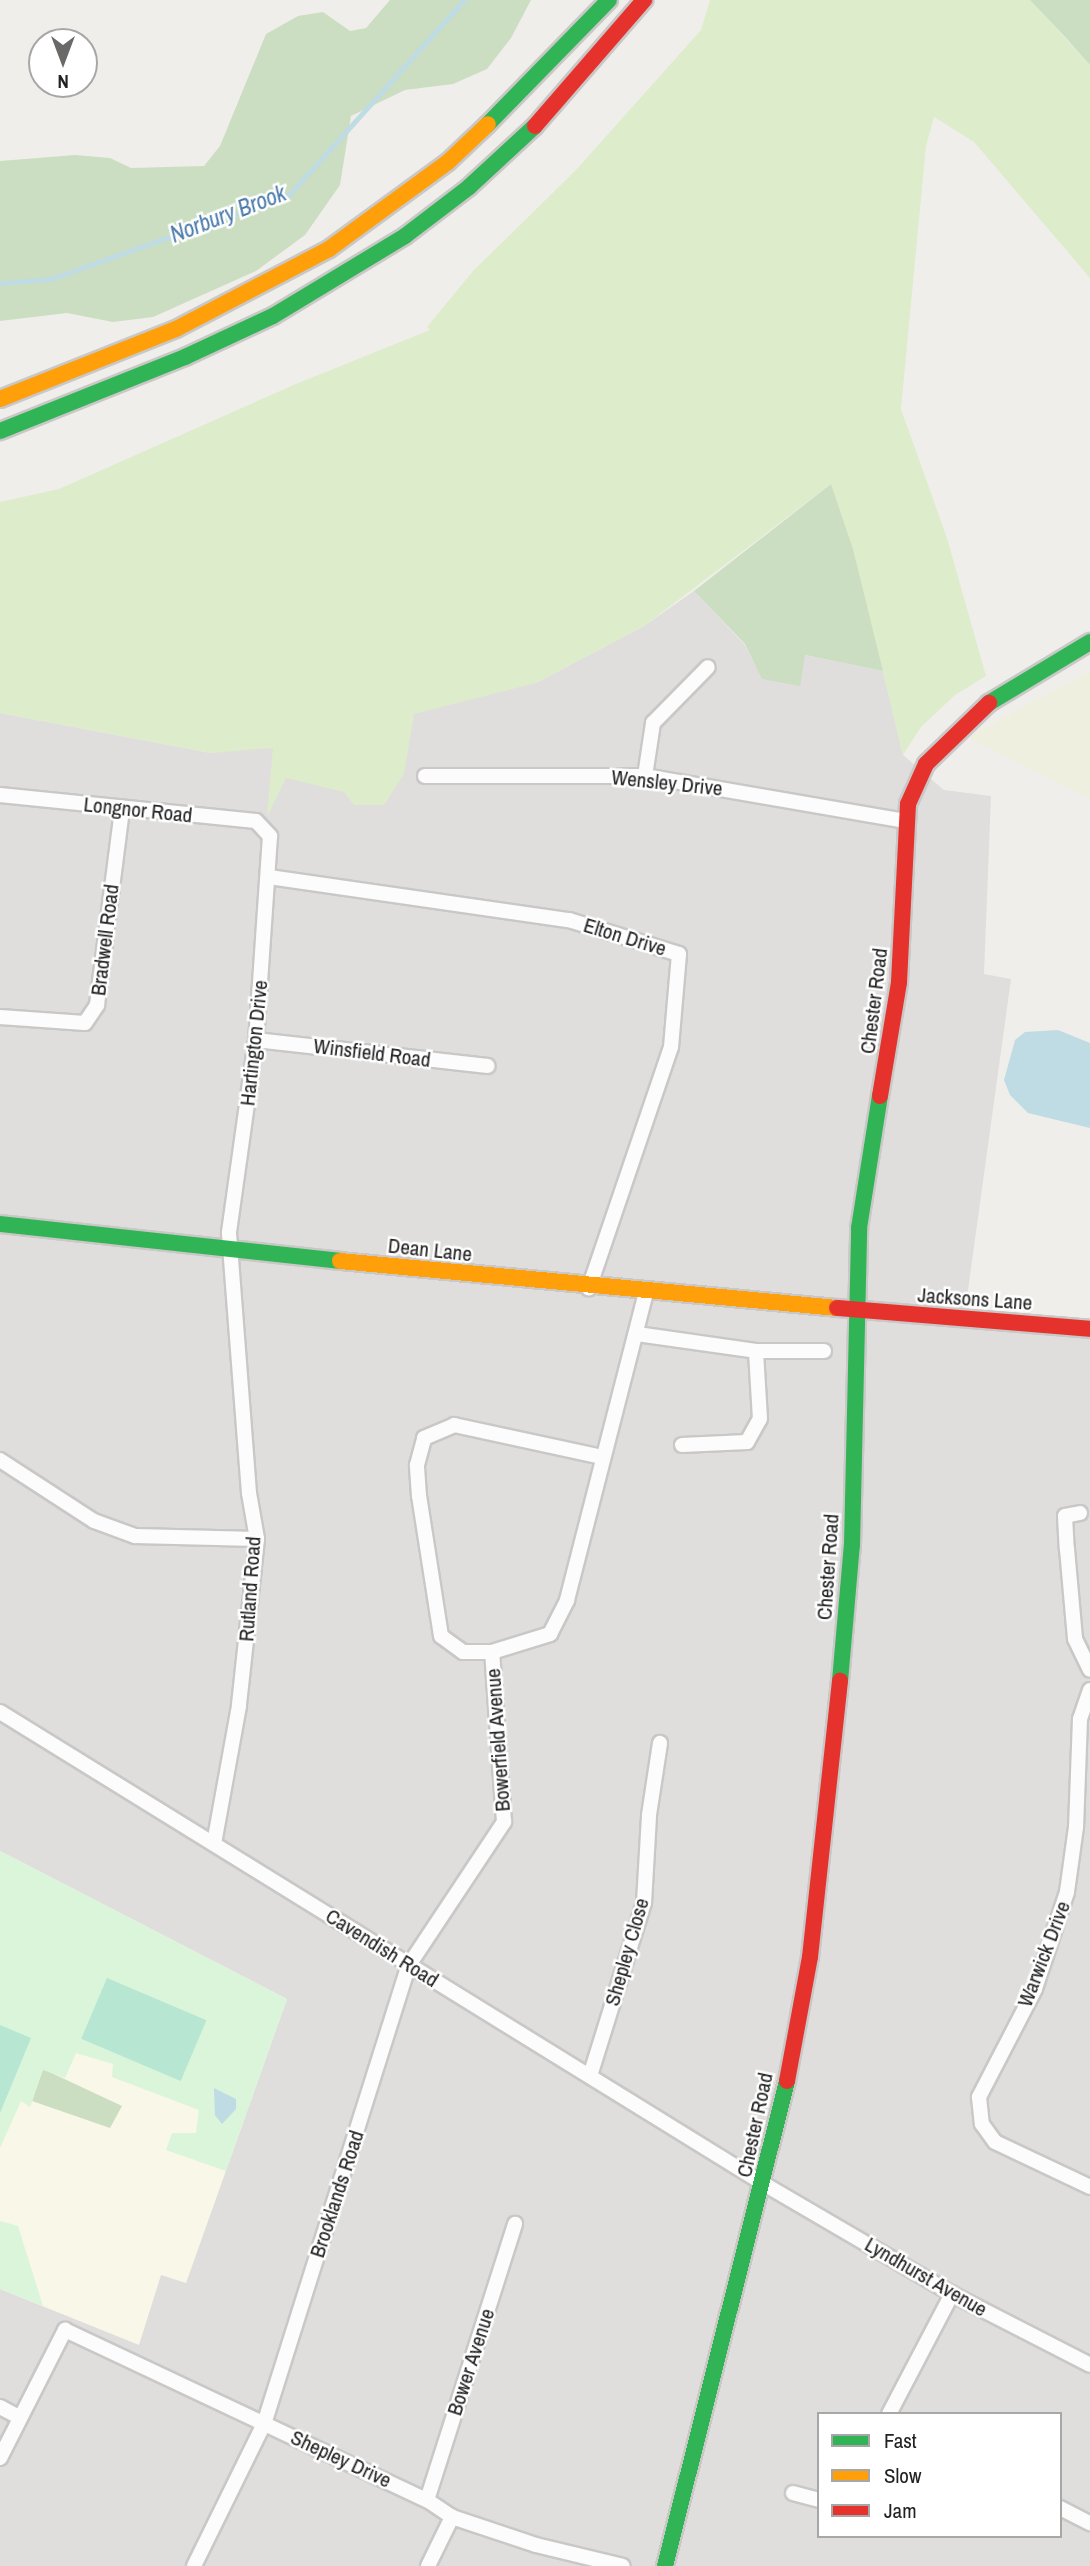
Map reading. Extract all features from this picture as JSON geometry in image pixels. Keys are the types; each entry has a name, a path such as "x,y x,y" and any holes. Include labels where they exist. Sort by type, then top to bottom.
{"main road":[{"path":"0,399 176,329 259,289 360,229 458,153 577,37 609,0"},
{"path":"0,431 186,357 273,316 405,236 469,187 541,120 644,0"},
{"name":"Chester Road","path":"665,2566 713,2364 764,2183 810,1957 833,1769 852,1545 859,1228 899,982 905,821 913,790 947,738 1000,694 1090,642"},
{"name":"Dean Lane","path":"0,1224 589,1288 856,1311"},
{"name":"Jacksons Lane","path":"856,1311 1090,1329"}],"street":[{"path":"645,776 653,723 708,667"},
{"name":"Wensley Drive","path":"425,776 645,776 905,821"},
{"name":"Longnor Road","path":"0,795 256,821 270,836"},
{"name":"Bradwell Road","path":"0,1017 85,1023 97,1005 122,809"},
{"name":"Hartington Drive","path":"230,1249 256,1040 270,836"},
{"name":"Elton Drive","path":"269,877 569,920 679,954 671,1048 589,1288"},
{"name":"Winsfield Road","path":"256,1040 488,1066"},
{"name":"Rutland Road","path":"214,1843 239,1706 257,1539 230,1249"},
{"name":"Bowerfield Avenue","path":"409,1965 504,1822 492,1652 550,1634 567,1600 646,1292"},
{"path":"637,1334 756,1352 824,1351"},
{"path":"682,1445 747,1442 760,1419 756,1352"},
{"path":"492,1652 463,1652 441,1636 419,1496 417,1465 424,1438 454,1425 602,1457"},
{"path":"0,1460 94,1521 135,1536 257,1539"},
{"path":"1049,1515 1080,1513"},
{"path":"1065,1516 1075,1639 1090,1670"},
{"name":"Warwick Drive","path":"1090,1690 1080,1719 1076,1827 1067,1892 1035,1989 979,2097 982,2124 995,2142 1090,2187"},
{"name":"Cavendish Road","path":"0,1712 764,2183"},
{"name":"Shepley Close","path":"590,2076 644,1903 649,1815 660,1743"},
{"name":"Brooklands Road","path":"194,2566 264,2424 409,1965"},
{"name":"Lyndhurst Avenue","path":"764,2183 952,2294 1090,2365"},
{"name":"Bower Avenue","path":"427,2500 514,2224"},
{"path":"890,2412 952,2294"},
{"name":"Shepley Drive","path":"19,2417 65,2330 427,2500 452,2517 536,2545 623,2566"},
{"path":"0,2407 19,2417 0,2458"},
{"path":"793,2493 817,2499"},
{"path":"1062,2509 1090,2523"},
{"path":"428,2566 452,2517"}],"shaded area":[{"path":"694,591 745,645 763,679 804,655 883,671 903,755 944,790 991,796 984,974 1011,979 964,1319 1090,1329 1090,2566 0,2566 0,713 211,753 404,703 536,683 644,626"},
{"path":"0,1851 287,1999 186,2283 161,2275 139,2345 0,2289"}],"green space":[{"path":"390,0 531,0 511,38 487,69 453,84 405,90 351,116 340,185 305,235 256,271 153,317 113,322 67,313 0,321 0,161 75,155 110,158 131,168 204,166 220,146 266,34 298,16 323,12 350,31 366,28"},
{"path":"710,0 1030,0 1090,65 1090,278 974,142 934,117 926,146 901,409 947,538 986,676 955,695 921,727 903,755 853,550 831,484 644,626 536,683 414,714 404,774 384,805 354,805 344,792 286,778 267,817 273,748 211,753 0,713 0,502 59,489 296,384 430,330 427,327 473,271 576,170 701,30"},
{"path":"1030,0 1090,0 1090,65 1066,38"},
{"path":"831,484 853,549 883,671 805,655 800,686 762,679 745,644 694,591"},
{"path":"1090,671 1090,799 967,737"},
{"path":"0,1851 287,1999 226,2171 166,2150 172,2133 196,2133 199,2110 112,2077 113,2064 76,2053 65,2078 43,2070 30,2107 21,2101 0,2148"},
{"path":"107,1978 206,2020 181,2081 81,2039"},
{"path":"0,2025 31,2038 0,2113"},
{"path":"43,2069 122,2106 110,2128 32,2101"},
{"path":"0,2221 18,2226 43,2306 0,2289"}],"water":[{"path":"1058,1030 1090,1043 1090,1128 1028,1113 1010,1095 1004,1080 1015,1040 1025,1032"},
{"path":"214,2088 236,2099 236,2109 222,2124 215,2115"}],"waterway":[{"name":"Norbury Brook","path":"0,283 51,279 290,194 464,0"}],"traffic: fast":[{"path":"488,124 609,0"},
{"path":"0,431 185,357 273,316 405,236 469,187 535,126"},
{"path":"989,703 1090,642"},
{"path":"840,1681 852,1545 859,1228 880,1096"},
{"path":"0,1224 340,1261"},
{"path":"665,2566 787,2081"}],"traffic: slow":[{"path":"0,399 176,329 329,249 448,162 488,124"},
{"path":"340,1261 837,1308"}],"traffic: jam":[{"path":"535,126 644,0"},
{"path":"880,1096 899,982 908,804 926,764 989,703"},
{"path":"837,1308 1090,1329"},
{"path":"787,2081 810,1957 840,1681"}]}
